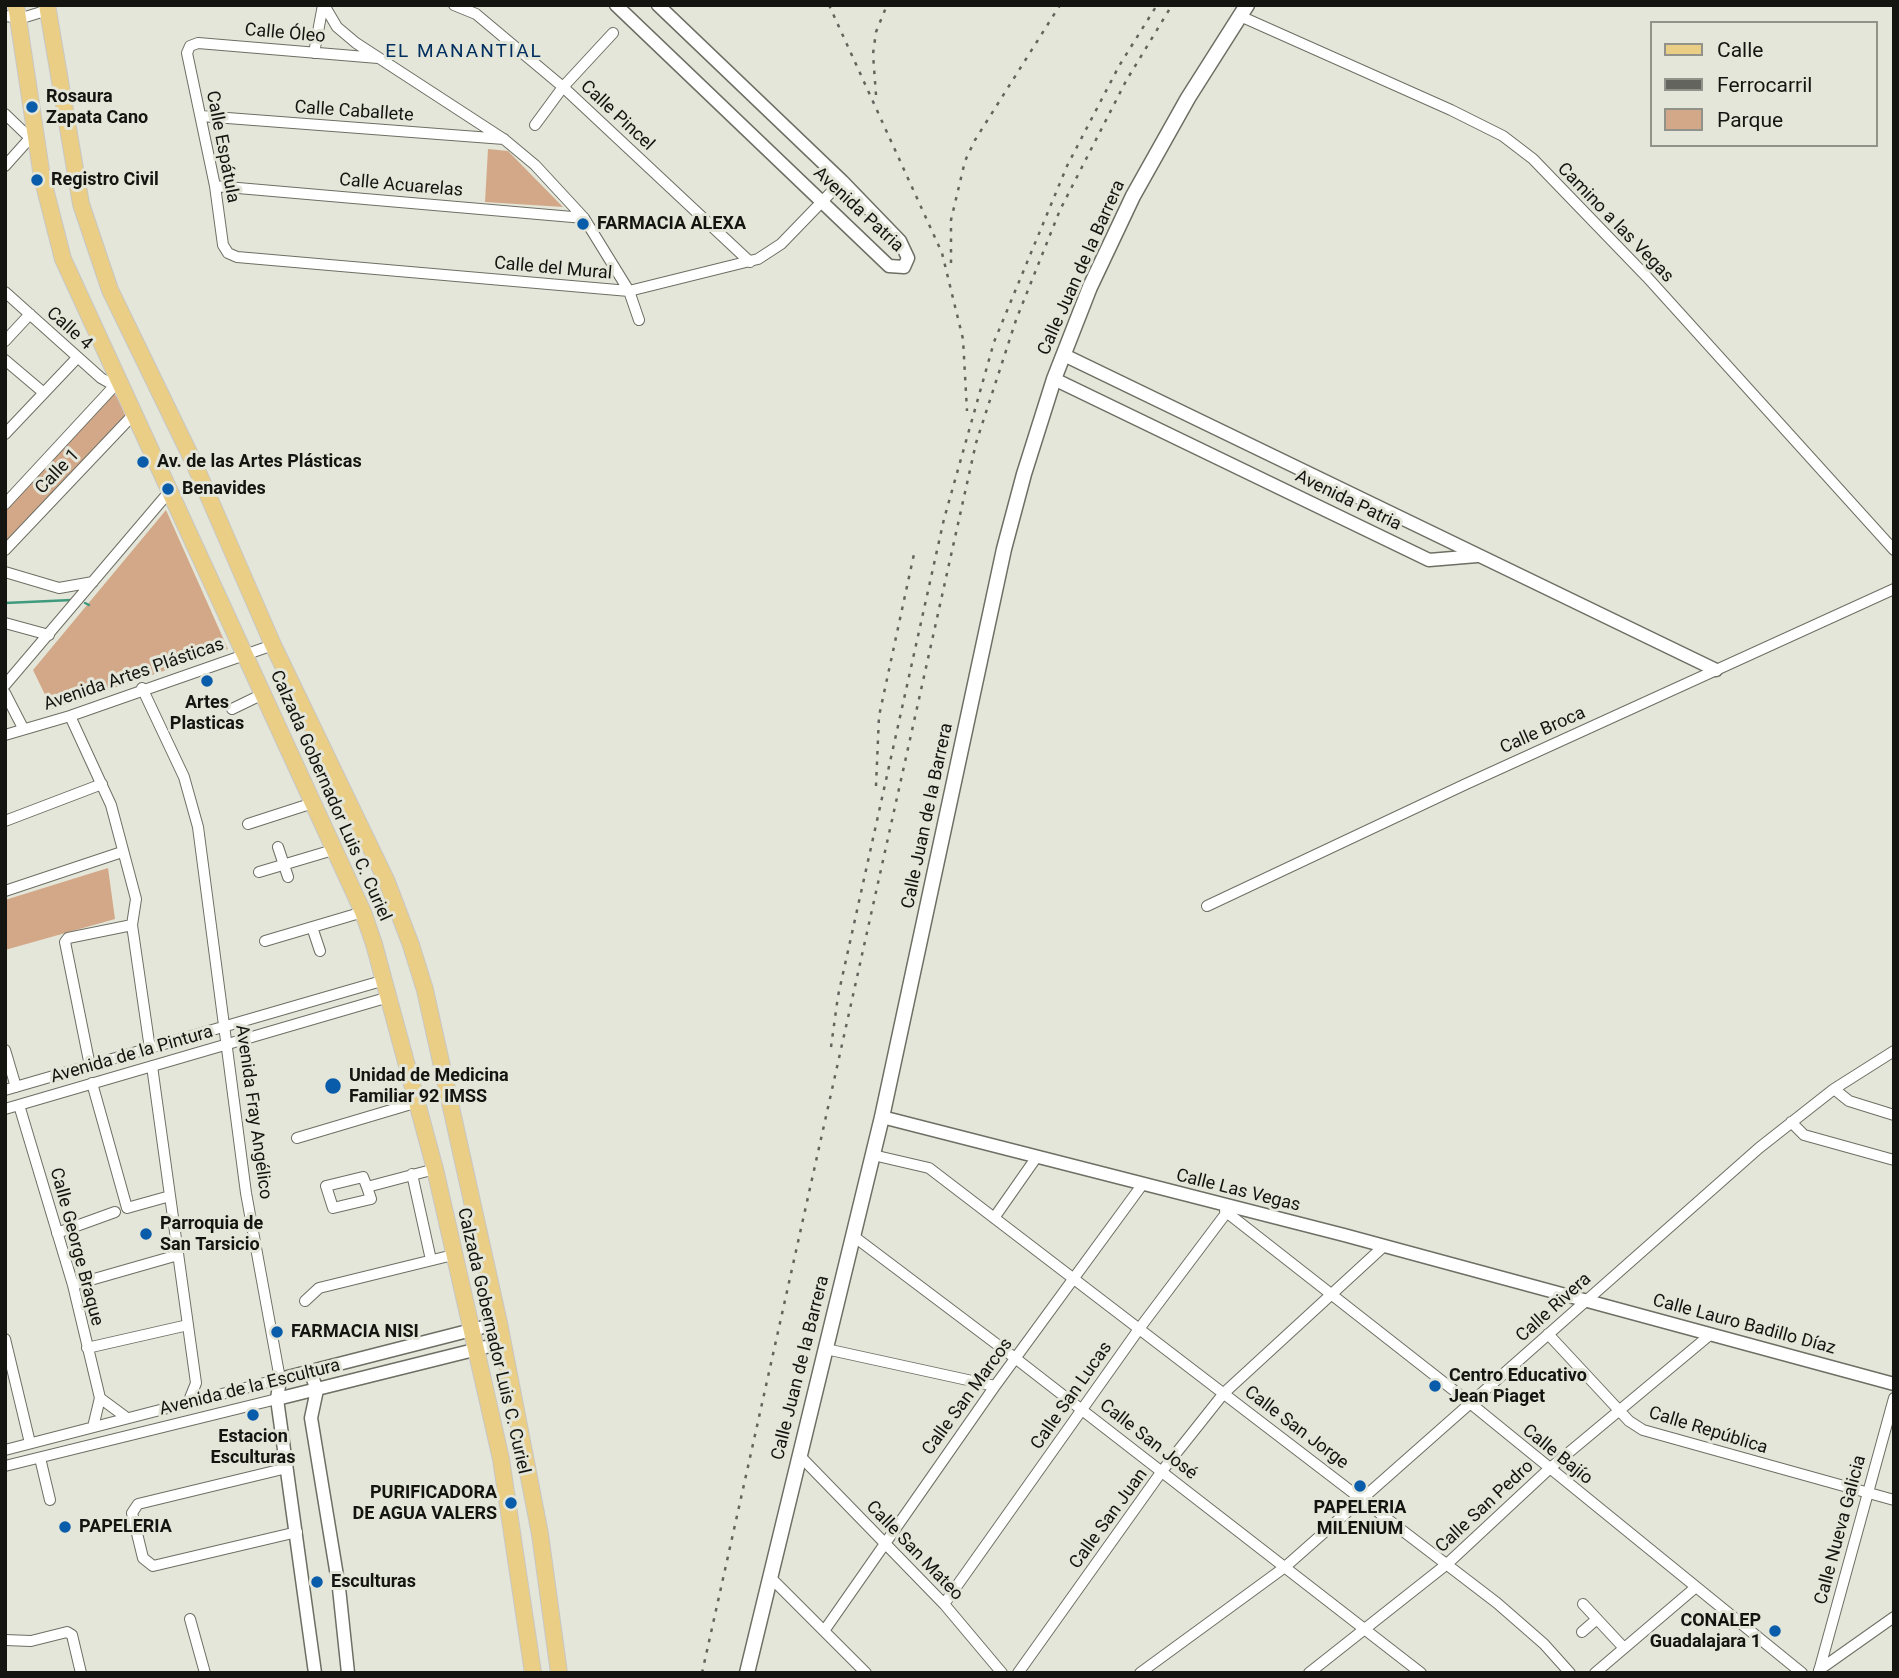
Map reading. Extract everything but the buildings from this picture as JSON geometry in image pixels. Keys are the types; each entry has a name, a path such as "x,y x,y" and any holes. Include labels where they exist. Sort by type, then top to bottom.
{"main road":[{"name":"Calzada Gobernador Luis C. Curiel","path":"48,8 76,183 94,249 110,290 194,463 273,645 387,882 425,990 499,1323 540,1534 558,1665"},
{"name":"Calle Juan de la Barrera","path":"747,1673 882,1117 1004,550 1054,379 1090,287 1133,197 1188,99 1244,11"},
{"name":"Calzada Gobernador Luis C. Curiel","path":"13,13 49,212 79,300 363,912 385,980 435,1169 501,1459 532,1667"},
{"path":"532,1667 558,1665"}],"street":[{"path":"314,53 323,5"},
{"path":"323,5 337,27 378,58 505,139 535,165 584,218 629,291 639,320"},
{"name":"Calle Pincel","path":"454,5 476,14 563,87 750,262"},
{"name":"Avenida Patria","path":"616,5 890,266 904,267 908,258 900,241 842,181 658,5"},
{"path":"13,13 48,8"},
{"name":"Camino a las Vegas","path":"1244,11 1503,136 1533,159 1647,277 1894,550"},
{"path":"535,125 563,87 613,33"},
{"name":"Calle Óleo","path":"190,46 198,43 378,58"},
{"name":"Calle Espátula","path":"190,46 187,54 215,186 223,245 228,253"},
{"path":"5,114 30,138 5,166"},
{"name":"Calle Caballete","path":"201,116 505,139"},
{"name":"Calle del Mural","path":"228,253 237,257 629,291 750,262 780,244 842,181"},
{"name":"Calle Acuarelas","path":"215,186 584,218"},
{"name":"Calle 4","path":"5,292 77,358 116,384"},
{"path":"7,335 30,314"},
{"name":"Avenida Patria","path":"1064,355 1716,670"},
{"path":"5,434 77,358"},
{"path":"5,360 44,393"},
{"name":"Avenida Patria","path":"1054,379 1429,560 1481,556"},
{"name":"Calle 1","path":"5,505 116,384"},
{"name":"Calle 1","path":"5,550 133,415"},
{"path":"5,685 169,492"},
{"path":"5,572 59,588 93,582"},
{"name":"Calle Broca","path":"1207,906 1894,589"},
{"path":"5,623 49,635"},
{"name":"Avenida Artes Plásticas","path":"5,735 70,716 142,688 273,645"},
{"name":"Avenida Fray Angélico","path":"142,688 184,777 198,827 246,1192 280,1379 277,1399 315,1673"},
{"path":"5,693 23,728"},
{"path":"232,709 263,694"},
{"path":"70,716 111,805 136,899 132,925 150,1049"},
{"path":"5,821 102,784"},
{"path":"248,824 313,803"},
{"path":"278,846 288,877"},
{"path":"259,872 333,850"},
{"path":"5,891 122,852"},
{"path":"265,941 363,912"},
{"path":"90,1066 65,942 68,938 132,925"},
{"path":"312,927 320,951"},
{"name":"Avenida de la Pintura","path":"5,1090 385,980"},
{"name":"Avenida de la Pintura","path":"5,1109 389,997"},
{"path":"5,1050 16,1087"},
{"name":"Calle Rivera","path":"1140,1673 1285,1567 1791,1122 1833,1089 1891,1056"},
{"path":"152,1066 196,1383 188,1403"},
{"path":"92,1083 127,1208 170,1196"},
{"path":"1833,1089 1849,1101 1894,1115"},
{"path":"298,1138 418,1102"},
{"name":"Calle George Braque","path":"19,1105 73,1285 100,1398 93,1427"},
{"name":"Calle Las Vegas","path":"882,1117 1227,1210 1384,1246 1586,1301"},
{"path":"1791,1122 1804,1135 1894,1160"},
{"name":"Calle San Jorge","path":"873,1155 929,1168 1447,1564 1534,1636 1570,1673"},
{"path":"994,1218 1036,1158"},
{"path":"367,1187 435,1169"},
{"path":"412,1174 431,1260"},
{"path":"363,1177 367,1187 371,1199 333,1208 326,1186 363,1177"},
{"name":"Calle San Marcos","path":"824,1631 995,1386 1142,1185"},
{"name":"Calle Bajío","path":"1227,1210 1802,1673"},
{"name":"Calle San Lucas","path":"944,1604 1227,1210"},
{"path":"57,1233 115,1212"},
{"name":"Calle San José","path":"852,1235 1016,1358 1421,1673"},
{"name":"Calle San Juan","path":"1018,1673 1162,1471 1224,1393 1384,1246"},
{"path":"73,1285 178,1255"},
{"path":"305,1301 319,1288 453,1255"},
{"name":"Calle Lauro Badillo Díaz","path":"1586,1301 1894,1384"},
{"name":"Avenida de la Escultura","path":"5,1450 471,1328 499,1323"},
{"path":"87,1348 188,1325"},
{"name":"Calle República","path":"1548,1334 1620,1410 1643,1430 1894,1500"},
{"name":"Calle San Pedro","path":"1309,1673 1447,1564 1549,1469 1711,1334"},
{"path":"5,1339 30,1443"},
{"name":"Avenida de la Escultura","path":"5,1466 502,1343"},
{"path":"826,1349 995,1386"},
{"path":"310,1371 317,1390 311,1418 338,1588 348,1673"},
{"path":"196,1383 211,1396"},
{"path":"100,1398 127,1418"},
{"name":"Calle Nueva Galicia","path":"1818,1672 1894,1398"},
{"name":"Calle San Mateo","path":"799,1455 944,1604 1002,1673"},
{"path":"40,1458 50,1500"},
{"path":"287,1468 138,1504 132,1513 146,1563 153,1566 296,1532"},
{"path":"770,1577 866,1673"},
{"path":"1595,1673 1696,1587"},
{"path":"1583,1604 1624,1648"},
{"path":"1818,1672 1894,1617"},
{"path":"190,1619 205,1673"},
{"path":"1582,1632 1597,1619"},
{"path":"5,1640 30,1641 67,1632 72,1635 79,1667"}],"green space":[{"path":"488,149 508,151 563,207 485,202"},
{"path":"112,391 132,415 5,547 5,506"},
{"path":"166,510 228,649 52,709 33,670"},
{"path":"108,868 115,919 5,950 5,900"}],"waterway":[{"path":"5,603 72,600"},
{"path":"85,603 89,605"}],"railway":[{"path":"829,5 942,253 963,339 967,411"},
{"path":"876,95 873,54 876,32 887,5"},
{"path":"951,263 951,220 965,161 975,140 1060,5"},
{"path":"831,1047 838,996 944,519 994,342 1067,166 1119,66 1157,5"},
{"path":"702,1673 976,443 1016,320 1060,210 1126,81 1172,5"},
{"path":"876,786 879,716 914,554"}],"place":[{"name":"Rosaura Zapata Cano","path":"32,107"},
{"name":"Registro Civil","path":"37,180"},
{"name":"FARMACIA ALEXA","path":"583,224"},
{"name":"Av. de las Artes Plásticas","path":"143,462"},
{"name":"Benavides","path":"168,489"},
{"name":"Artes Plasticas","path":"207,681"},
{"name":"Unidad de Medicina Familiar 92 IMSS","path":"333,1086"},
{"name":"Parroquia de San Tarsicio","path":"146,1234"},
{"name":"FARMACIA NISI","path":"277,1332"},
{"name":"Centro Educativo Jean Piaget","path":"1435,1386"},
{"name":"Estacion Esculturas","path":"253,1415"},
{"name":"PAPELERIA MILENIUM","path":"1360,1486"},
{"name":"PURIFICADORA DE AGUA VALERS","path":"511,1503"},
{"name":"PAPELERIA","path":"65,1527"},
{"name":"Esculturas","path":"317,1582"},
{"name":"CONALEP Guadalajara 1","path":"1775,1631"}],"district":[{"name":"EL MANANTIAL","path":"464,52"}]}
